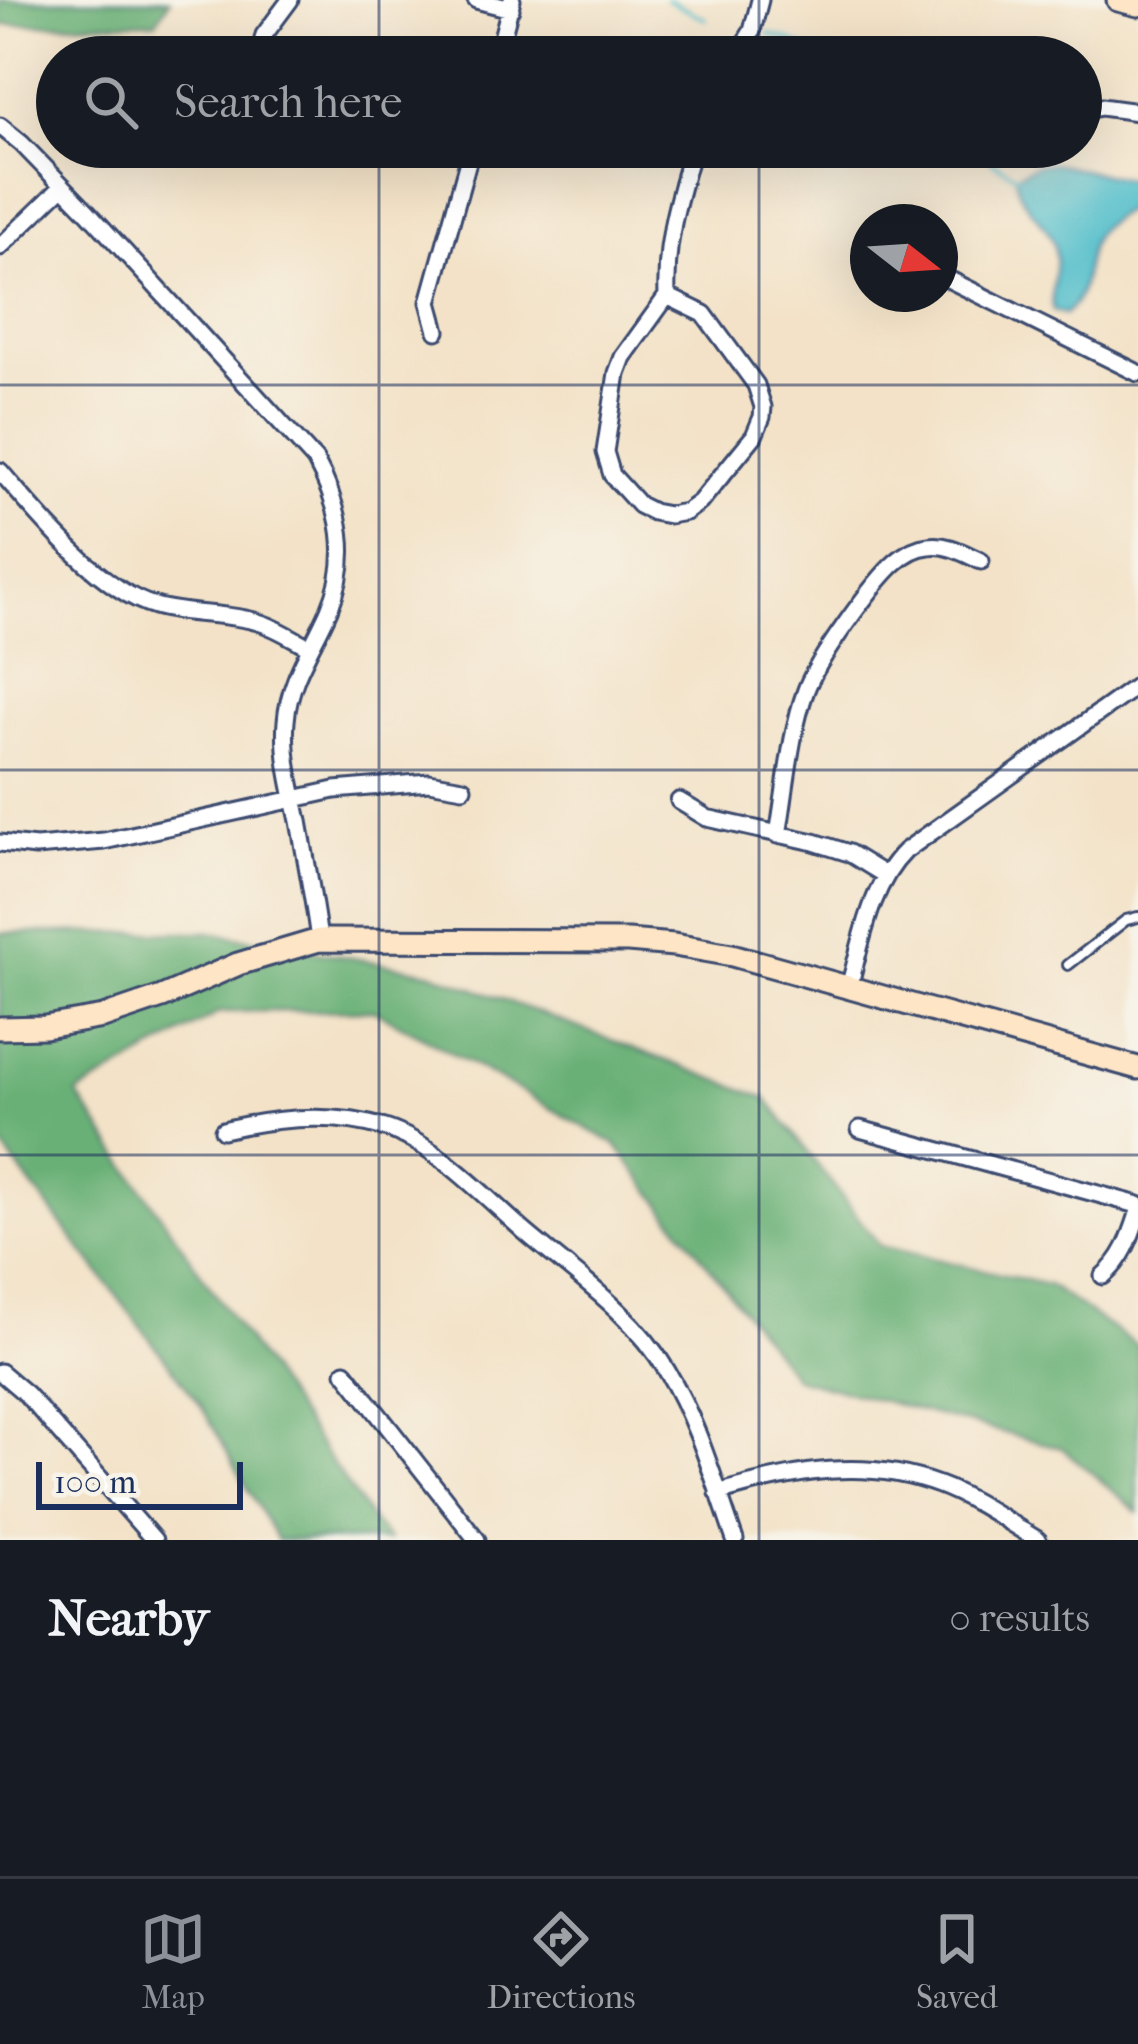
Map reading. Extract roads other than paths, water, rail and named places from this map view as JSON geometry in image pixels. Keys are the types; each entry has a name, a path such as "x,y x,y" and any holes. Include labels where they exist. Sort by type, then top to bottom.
{"street":[{"path":"264,36 290,0"},
{"path":"476,0 512,5 503,36"},
{"path":"749,36 760,0"},
{"path":"1118,0 1138,5"},
{"path":"1102,107 1138,112"},
{"path":"0,126 36,158"},
{"path":"45,168 315,460 340,517 338,584 291,691 286,721 286,754 319,940"},
{"path":"437,331 429,302 466,168"},
{"path":"667,296 704,314 756,386 763,407 754,436 700,502 686,512 669,515 639,505 612,475 605,452 623,357 667,296 669,233 688,168"},
{"path":"0,247 63,186"},
{"path":"958,283 1138,373"},
{"path":"0,471 86,562 124,592 171,610 257,622 309,647"},
{"path":"778,835 806,691 818,664 893,564 910,552 931,545 981,561"},
{"path":"849,987 885,875 905,851 1138,686"},
{"path":"0,843 36,847 104,842 334,790 429,782 464,788"},
{"path":"679,801 706,818 849,853 885,875"},
{"path":"0,1028 45,1027 103,1017 238,964 319,940 628,941 731,955 1138,1068"},
{"path":"223,1130 337,1119 385,1128 428,1150 645,1339 676,1389 735,1540"},
{"path":"860,1129 1138,1210 1127,1247 1103,1276"},
{"path":"0,1372 26,1394 154,1540"},
{"path":"345,1372 477,1540"},
{"path":"718,1492 793,1474 872,1468 941,1485 1038,1540"}],"lane":[{"path":"1068,965 1126,920 1138,916"}],"water":[{"path":"1030,168 1077,168 1131,180 1138,186 1138,201 1097,233 1078,298 1065,314 1053,311 1053,242 1025,203 1016,175"}],"waterway":[{"path":"667,0 706,19"},
{"path":"768,34 775,36"},
{"path":"1004,168 1016,175"}]}
